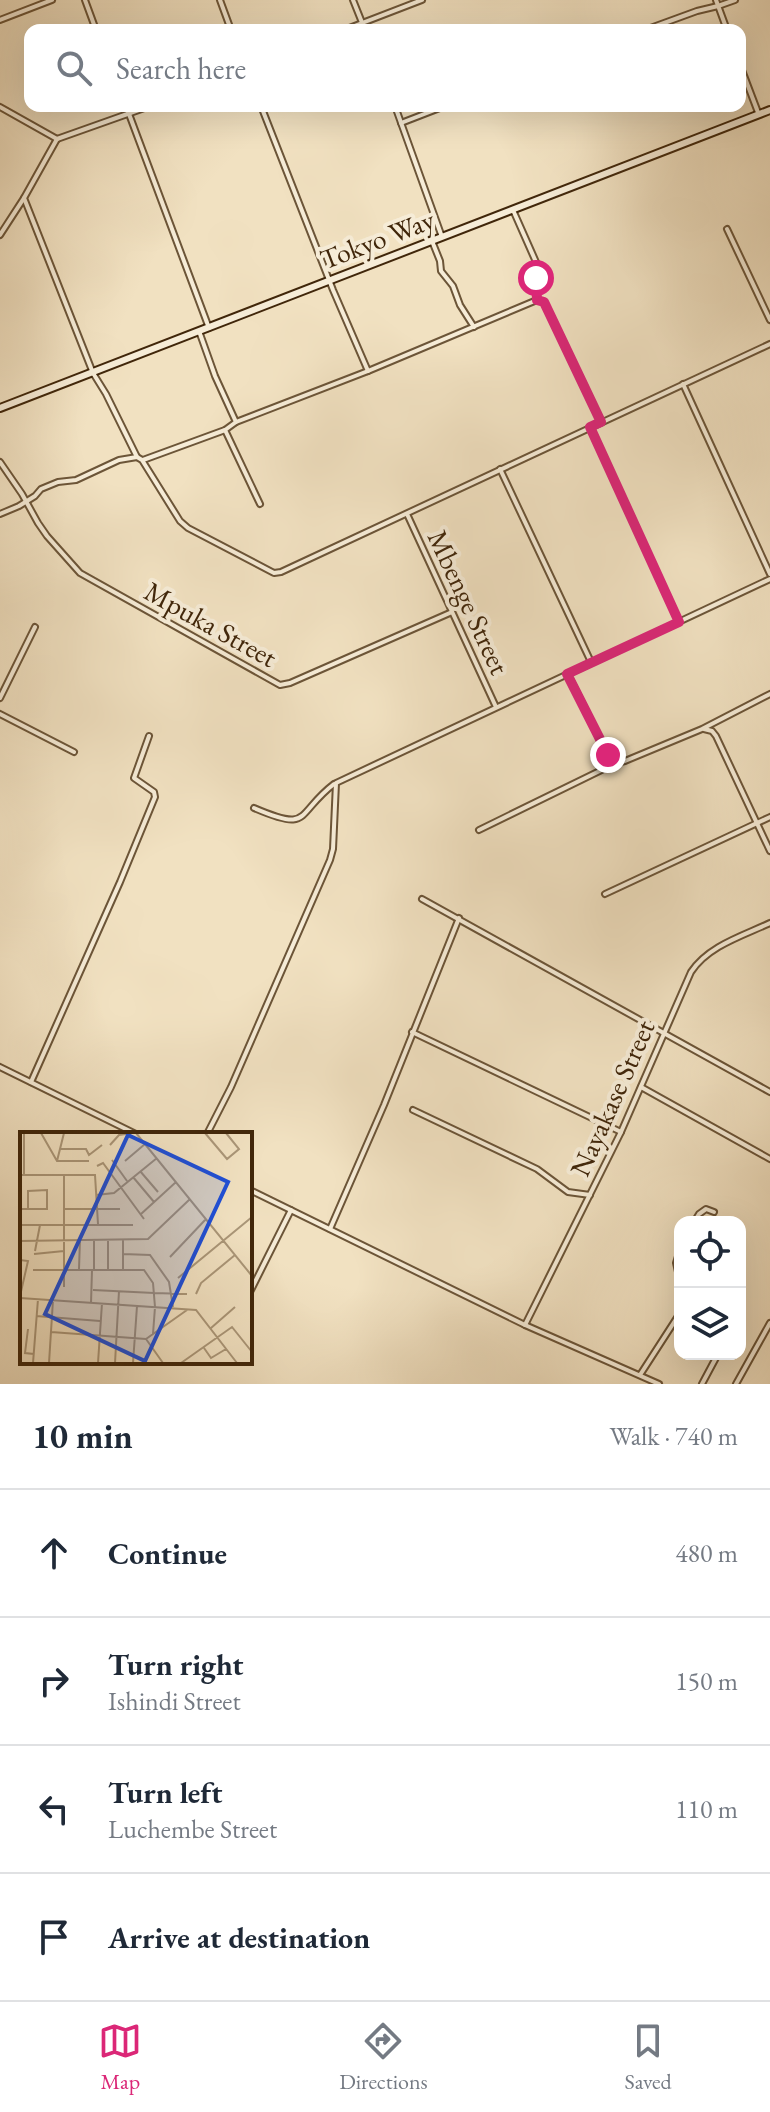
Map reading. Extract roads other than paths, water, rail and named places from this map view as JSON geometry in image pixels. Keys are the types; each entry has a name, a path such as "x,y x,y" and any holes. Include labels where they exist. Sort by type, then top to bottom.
{"street":[{"path":"0,20 52,0"},
{"path":"85,0 94,24"},
{"path":"220,0 229,24"},
{"path":"353,0 362,23 422,0"},
{"path":"716,0 725,24"},
{"path":"661,24 735,0"},
{"path":"746,81 759,115"},
{"path":"0,107 57,139"},
{"name":"Tokyo Way","path":"0,408 770,110"},
{"path":"0,235 57,139 134,112"},
{"path":"263,112 368,371"},
{"path":"397,112 442,237"},
{"path":"401,123 429,112"},
{"path":"129,114 209,328"},
{"path":"24,198 93,373 140,458 184,525 274,573 770,344"},
{"path":"513,210 536,262 537,300"},
{"path":"727,229 770,320"},
{"path":"432,241 441,271 453,286 460,305 474,327"},
{"path":"0,514 14,510 49,485 76,480 119,460 140,458 225,430 236,422 537,300 544,302 601,422"},
{"path":"199,331 236,422"},
{"path":"254,808 278,819 303,817 318,798 336,783 770,577 683,384"},
{"path":"590,427 679,622"},
{"path":"225,430 260,504"},
{"name":"Mpuka Street","path":"0,462 47,536 86,578 280,685 452,612"},
{"path":"500,469 591,662"},
{"name":"Mbenge Street","path":"407,514 496,707"},
{"path":"0,698 35,627"},
{"path":"567,674 608,755 616,763"},
{"path":"479,830 616,763 702,729 770,694"},
{"path":"0,714 74,752"},
{"path":"702,729 708,729 716,736 770,851"},
{"path":"31,1082 155,797 154,792 134,778 149,736"},
{"path":"208,1132 231,1087 330,860 336,783"},
{"path":"605,894 770,817"},
{"path":"422,899 770,1092"},
{"path":"330,1229 459,918"},
{"name":"Nayakase Street","path":"525,1325 621,1132 687,979 700,960 710,952 770,923"},
{"path":"412,1032 621,1132"},
{"path":"0,1067 132,1132"},
{"path":"641,1087 770,1159"},
{"path":"413,1110 537,1169 568,1192 590,1195"},
{"path":"252,1191 525,1325 659,1384"},
{"path":"698,1216 706,1209 714,1212"},
{"path":"252,1288 291,1210"},
{"path":"640,1375 674,1322"},
{"path":"736,1384 770,1323"},
{"path":"702,1384 715,1360"}]}
